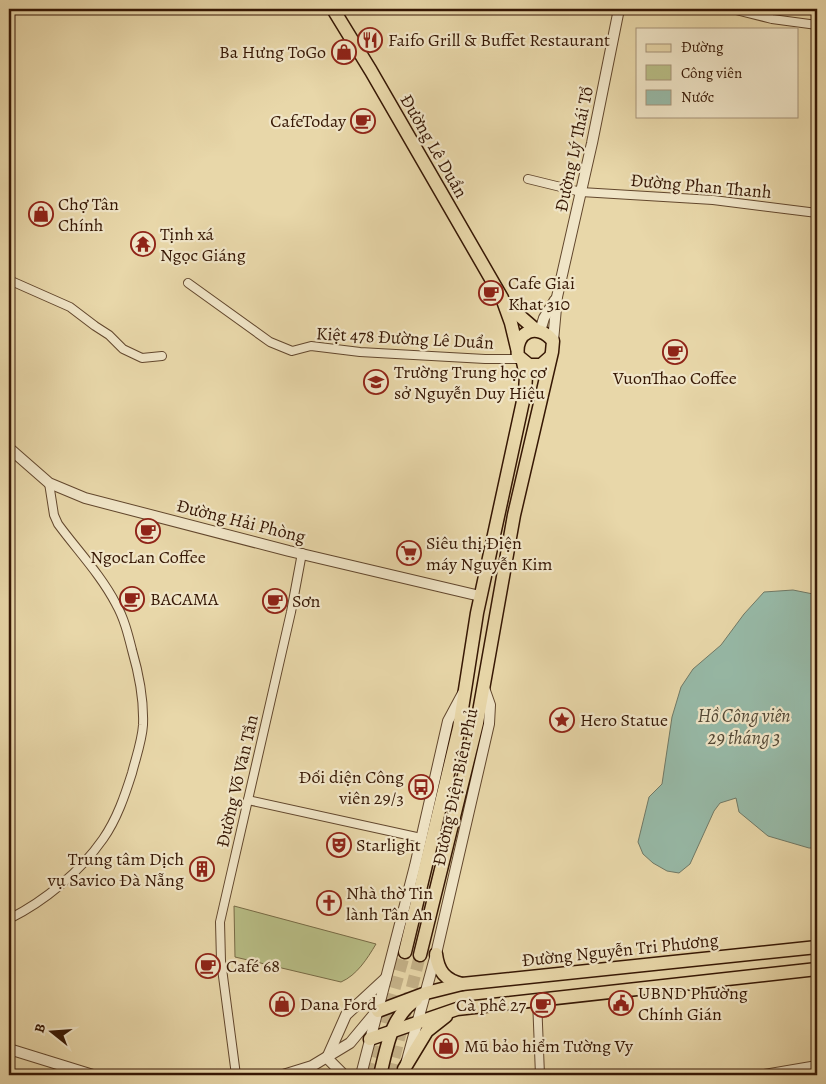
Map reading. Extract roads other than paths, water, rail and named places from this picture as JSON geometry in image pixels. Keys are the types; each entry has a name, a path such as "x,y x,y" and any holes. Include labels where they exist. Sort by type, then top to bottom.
{"main road":[{"name":"Đường Lê Duẩn","path":"333,9 371,71 504,302 521,357"},
{"name":"Đường Lê Duẩn","path":"504,302 538,331"},
{"path":"538,331 553,341 550,358 540,365 534,366 521,357 519,341 526,333 538,331"},
{"name":"Đường Điện Biên Phủ","path":"464,690 480,596 511,463 525,392 526,376 521,357"},
{"name":"Đường Điện Biên Phủ","path":"484,688 514,515 550,358"},
{"path":"420,955 484,688"},
{"path":"405,952 459,728 464,690"},
{"name":"Đường Nguyễn Tri Phương","path":"378,1011 426,992 462,984 817,947"},
{"path":"436,954 440,971 453,982 462,984"},
{"path":"370,1040 457,1009 817,969"},
{"path":"380,1075 391,1032 402,1013 412,1002 426,992"},
{"path":"404,1072 427,1031 457,1009"}],"street":[{"name":"Đường Lý Thái Tổ","path":"553,341 557,296 619,9"},
{"path":"732,9 817,25"},
{"name":"Đường Phan Thanh","path":"528,179 581,192 713,200 817,213"},
{"path":"9,280 70,307 109,334 123,349 142,358 162,356"},
{"name":"Kiệt 478 Đường Lê Duẩn","path":"188,283 270,342 292,351 311,346 360,352 485,359 521,357"},
{"name":"Đường Lý Thái Tổ","path":"538,331 557,296"},
{"name":"Đường Hải Phòng","path":"9,448 49,483 85,498 480,596"},
{"path":"9,919 37,902 69,878 93,853 104,838 121,804 130,778 142,727 143,715 138,670 126,627 117,604 108,590 58,524 54,515 49,483"},
{"name":"Đường Võ Văn Tần","path":"236,1075 220,961 220,922 291,612 302,553"},
{"name":"Đường Điện Biên Phủ","path":"404,1072 436,954 489,724 490,705 484,688"},
{"name":"Đường Điện Biên Phủ","path":"360,1075 422,838 448,722 464,690"},
{"path":"248,800 422,838"},
{"path":"327,1058 346,1015 386,977"},
{"path":"538,999 540,1075"},
{"path":"283,1075 312,1066 350,1043 378,1011"},
{"path":"350,1043 370,1040"},
{"path":"9,1050 93,1075"},
{"path":"327,1058 344,1075"},
{"path":"758,1075 817,1065"}],"water":[{"name":"Hồ Công viên 29 tháng 3","path":"793,590 813,594 817,597 817,848 809,848 768,836 739,812 736,798 720,803 714,811 690,864 679,873 667,871 653,863 643,854 638,842 649,797 662,784 672,717 681,687 693,669 721,645 744,614 764,592"}],"tunnel":[{"path":"370,1075 405,952"},
{"path":"390,1075 420,955"}],"place":[{"name":"Faifo Grill & Buffet Restaurant","path":"370,40"},
{"name":"Ba Hưng ToGo","path":"344,52"},
{"name":"CafeToday","path":"363,121"},
{"name":"Chợ Tân Chính","path":"41,214"},
{"name":"Tịnh xá Ngọc Giáng","path":"143,244"},
{"name":"Cafe Giai Khat 310","path":"491,293"},
{"name":"VuonThao Coffee","path":"675,352"},
{"name":"Trường Trung học cơ sở Nguyễn Duy Hiệu","path":"376,382"},
{"name":"NgocLan Coffee","path":"148,531"},
{"name":"Siêu thị Điện máy Nguyễn Kim","path":"409,553"},
{"name":"BACAMA","path":"132,599"},
{"name":"Sơn","path":"275,601"},
{"name":"Hero Statue","path":"562,720"},
{"name":"Đối diện Công viên 29/3","path":"421,787"},
{"name":"Starlight","path":"339,845"},
{"name":"Trung tâm Dịch vụ Savico Đà Nẵng","path":"202,869"},
{"name":"Nhà thờ Tin lành Tân An","path":"329,903"},
{"name":"Café 68","path":"208,966"},
{"name":"UBND Phường Chính Gián","path":"621,1003"},
{"name":"Dana Ford","path":"282,1004"},
{"name":"Cà phê 27","path":"543,1005"},
{"name":"Mũ bảo hiểm Tường Vy","path":"446,1046"}]}
